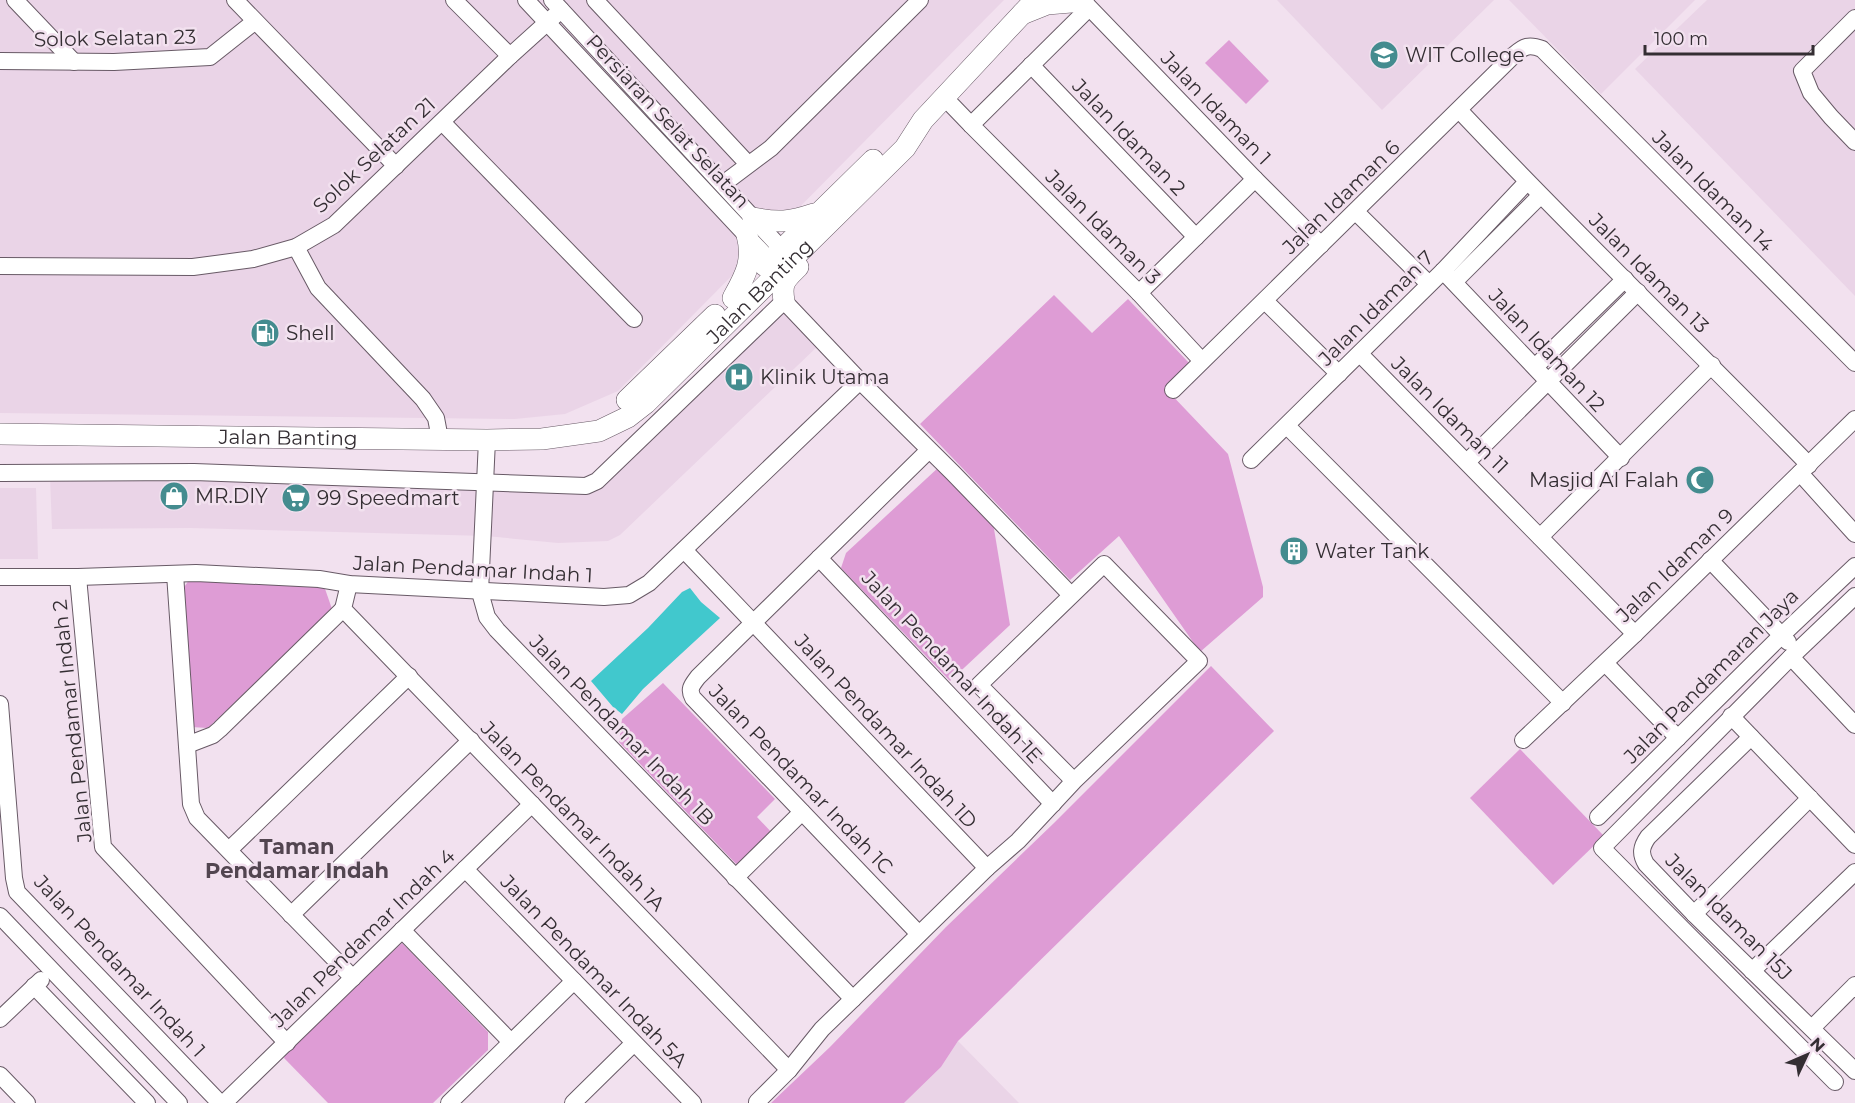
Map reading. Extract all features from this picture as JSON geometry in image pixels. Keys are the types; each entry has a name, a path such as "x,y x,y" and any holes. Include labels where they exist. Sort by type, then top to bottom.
{"main road":[{"path":"1027,8 1047,4 1085,2"},
{"name":"Jalan Banting","path":"0,434 487,440 542,439 607,428 628,417 646,403 823,218 905,148 923,120 1027,8"},
{"path":"733,298 749,262 750,226 823,218 813,250 785,280 782,289 784,301"},
{"name":"Jalan Banting","path":"577,433 609,414 635,393 733,298 781,260"}],"street":[{"path":"15,0 75,62"},
{"path":"235,0 396,166"},
{"path":"454,0 510,56"},
{"name":"Persiaran Selat Selatan","path":"526,0 781,260"},
{"path":"723,184 771,148 920,0"},
{"path":"972,124 1031,65 1085,2"},
{"name":"Jalan Idaman 1","path":"1085,2 1321,245"},
{"path":"607,4 748,165"},
{"name":"Solok Selatan 21","path":"0,266 193,267 253,258 296,247 334,225 548,22 556,5"},
{"name":"Persiaran Selat Selatan","path":"556,5 723,184 750,226"},
{"path":"1855,18 1802,71 1811,93 1830,117 1855,142"},
{"name":"Solok Selatan 23","path":"0,61 114,62 210,57 254,22"},
{"name":"Jalan Idaman 6","path":"1173,390 1514,55 1531,45 1542,49"},
{"name":"Jalan Idaman 14","path":"1542,49 1855,363"},
{"name":"Jalan Idaman 2","path":"1031,65 1196,237"},
{"name":"Jalan Idaman 3","path":"944,97 1139,293 1202,362"},
{"name":"Jalan Idaman 13","path":"1460,110 1527,182 1712,365 1804,469 1855,534"},
{"path":"442,122 634,319"},
{"path":"1139,293 1255,179"},
{"name":"Jalan Idaman 7","path":"1449,276 1527,182"},
{"name":"Jalan Idaman 7","path":"1251,460 1429,284 1449,276 1540,195"},
{"path":"1356,212 1429,284"},
{"path":"296,247 318,288 423,399 436,418 440,438"},
{"name":"Jalan Idaman 12","path":"1449,276 1621,458"},
{"path":"1535,367 1624,279"},
{"path":"1467,462 1638,292"},
{"path":"0,472 195,472 586,486 597,482 784,301 1071,595"},
{"path":"1265,301 1339,374"},
{"name":"Jalan Idaman 11","path":"1360,354 1635,634"},
{"path":"1540,537 1712,365"},
{"name":"Jalan Pendamar Indah 1","path":"0,577 196,573 319,579 349,584 480,592 604,597 629,595 649,583 860,381"},
{"name":"Jalan Idaman 9","path":"1523,740 1855,419"},
{"path":"1287,426 1563,703"},
{"name":"Jalan Pendamar Indah 1B","path":"487,440 480,592 487,617 853,999"},
{"name":"Jalan Pendamar Indah 1C","path":"919,934 693,698 690,692 691,685 698,677 929,450"},
{"name":"Jalan Pendamar Indah 1D","path":"684,550 987,868"},
{"name":"Jalan Pendamar Indah 1E","path":"819,558 1053,804"},
{"path":"1710,560 1782,635 1794,654 1855,725"},
{"path":"757,1102 789,1070 822,1029 1199,661 1104,564 979,685 1074,781"},
{"name":"Jalan Pandamaran Jaya","path":"1598,817 1855,566"},
{"path":"175,574 191,804 197,818 353,978"},
{"name":"Jalan Pendamar Indah 2","path":"78,577 103,847 287,1042"},
{"path":"187,745 213,735 220,729 343,609 349,584"},
{"path":"1835,1082 1602,848 1794,654 1853,600"},
{"name":"Jalan Pendamar Indah 1A","path":"343,609 789,1070"},
{"path":"1605,663 1678,738"},
{"path":"229,850 409,676"},
{"name":"Jalan Pendamar Indah 1","path":"0,704 14,878 18,892 222,1103"},
{"path":"1731,717 1810,798 1853,838"},
{"name":"Jalan Idaman 15J","path":"1751,737 1648,837 1642,845 1642,858 1694,914 1855,1071"},
{"path":"291,915 471,740"},
{"path":"1694,914 1810,798"},
{"name":"Jalan Pendamar Indah 4","path":"222,1103 532,804"},
{"path":"735,878 801,812"},
{"name":"Jalan Pendamar Indah 5A","path":"465,869 693,1103"},
{"path":"1752,971 1855,872"},
{"path":"0,916 179,1103"},
{"path":"402,930 512,1042"},
{"path":"0,1019 50,970"},
{"path":"457,1100 574,981"},
{"path":"1812,1029 1855,985"},
{"path":"34,986 147,1103"},
{"path":"573,1103 634,1043"},
{"path":"0,1075 27,1103"}],"shaded area":[{"path":"0,0 1004,0 618,391 565,414 515,419 0,413"},
{"name":"WIT College","path":"1277,0 1494,0 1382,110"},
{"name":"WIT College","path":"1509,0 1695,0 1601,94"},
{"path":"1707,0 1855,0 1855,296 1635,69"},
{"path":"1229,40 1269,81 1246,104 1205,63"},
{"path":"1054,295 1092,333 1128,299 1190,364 1166,389 1228,454 1263,587 1263,597 1200,652 1119,536 1070,580 920,424"},
{"path":"784,308 819,345 620,535 608,541 558,543 486,536 190,528 52,529 50,477 198,476 587,490"},
{"path":"939,467 993,523 1010,625 950,681 841,568 846,553"},
{"path":"0,488 36,488 38,559 0,559"},
{"path":"192,576 323,583 332,609 208,728 191,727 182,590"},
{"path":"1211,666 1274,731 958,1041 941,1067 904,1103 771,1103 830,1047 946,927"},
{"path":"663,683 775,799 757,817 774,835 740,868 619,742 622,719"},
{"path":"1520,749 1604,836 1553,885 1470,798"},
{"path":"402,943 488,1032 488,1050 433,1103 328,1103 284,1058 289,1047"},
{"path":"958,1041 1019,1103 904,1103 941,1067"}],"water":[{"path":"690,588 701,602 720,618 643,689 622,714 591,681 648,628 682,592"}],"place":[{"name":"WIT College","path":"1384,55"},
{"name":"Shell","path":"265,333"},
{"name":"Klinik Utama","path":"739,377"},
{"name":"Masjid Al Falah","path":"1700,480"},
{"name":"MR.DIY","path":"174,496"},
{"name":"99 Speedmart","path":"296,498"},
{"name":"Water Tank","path":"1294,551"}],"district":[{"name":"Taman Pendamar Indah","path":"297,859"}]}
